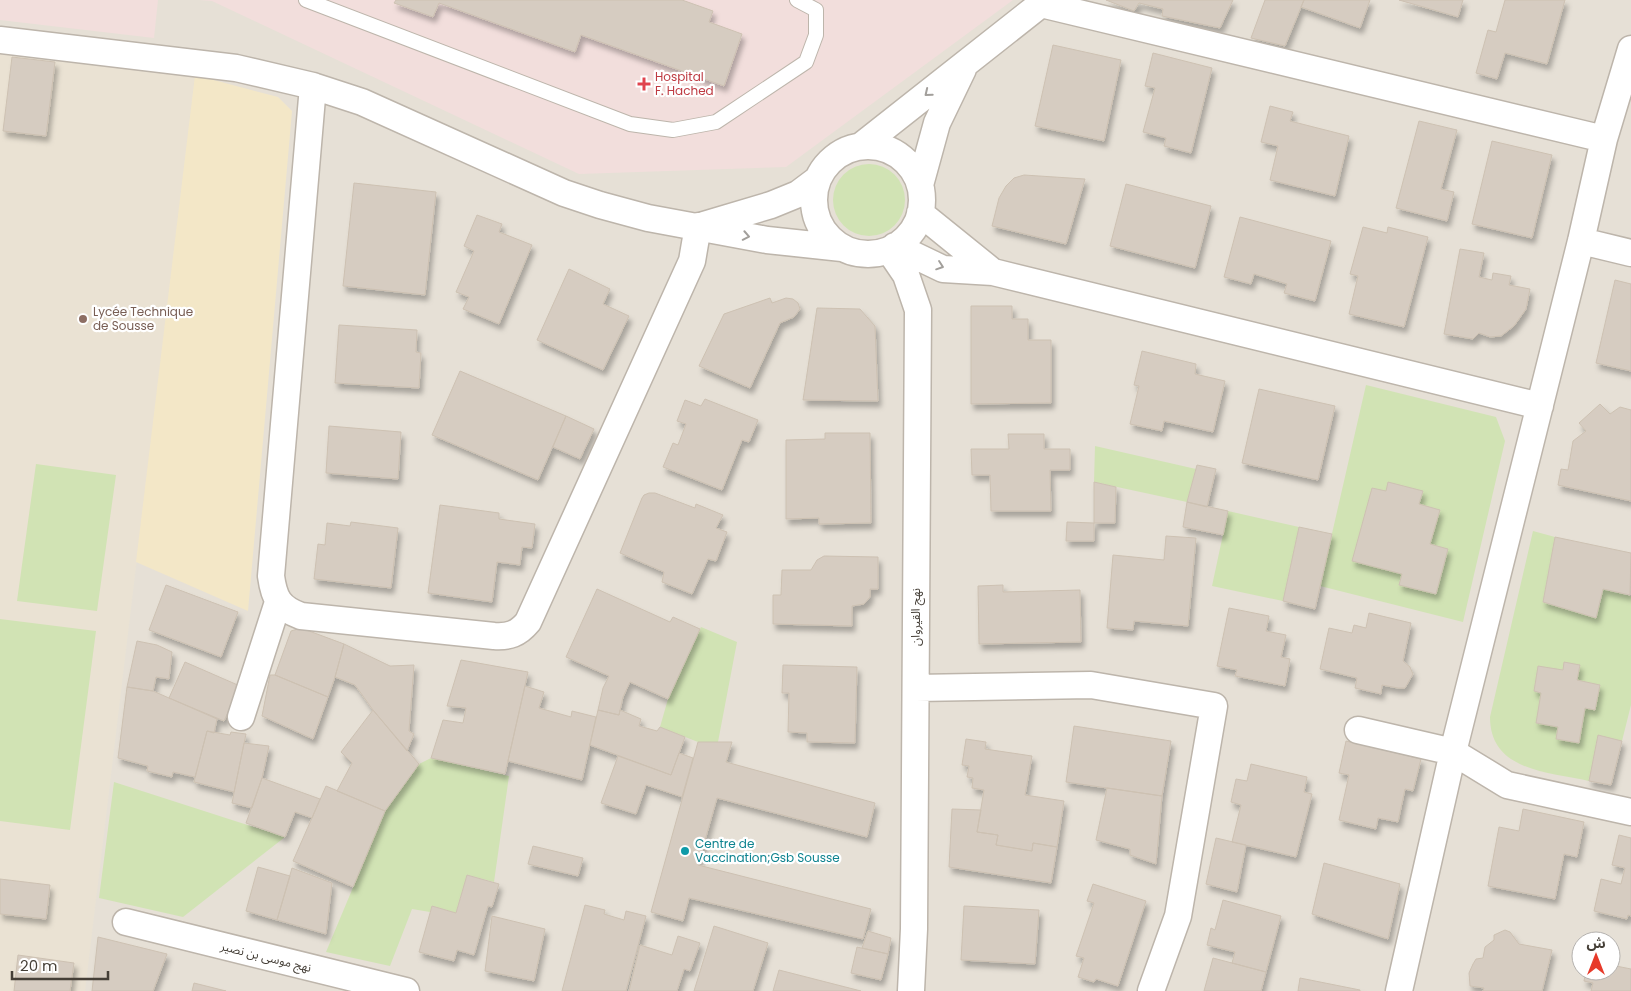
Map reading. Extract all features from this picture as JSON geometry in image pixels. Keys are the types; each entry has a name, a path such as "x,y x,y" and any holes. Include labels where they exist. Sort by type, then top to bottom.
{"street":[{"path":"698,226 771,205 798,194 818,179 831,161 840,154 861,146 1044,2 1604,140"},
{"path":"0,40 236,68 313,86 362,102 564,193 648,218 767,240 842,248 865,254 892,248 911,232 920,213 922,199 920,185 914,171 904,160 891,151 861,146"},
{"path":"1399,991 1453,752 1581,241 1604,140 1631,49"},
{"path":"920,185 936,123 966,62"},
{"path":"313,86 271,576 278,602 289,611 301,616 505,637 522,629 528,622 692,261 698,226"},
{"path":"818,179 814,194 815,210 820,225 829,238 842,248"},
{"path":"920,213 993,272"},
{"path":"1581,241 1631,253"},
{"path":"892,248 943,269 993,272 1540,406"},
{"name":"نهج القيروان","path":"892,248 906,275 918,310 914,929 911,991"},
{"path":"240,717 278,602"},
{"path":"916,688 1091,685 1214,706 1178,916 1151,991"},
{"path":"1358,730 1453,752 1507,785 1631,812"},
{"name":"نهج موسى بن نصير","path":"126,922 406,991"}],"lane":[{"path":"306,0 630,124 673,130 716,122 806,62 816,34 816,10 797,0"}],"shaded area":[{"path":"0,0 1631,0 1631,991 0,991"},
{"path":"0,0 158,0 154,38 0,20"},
{"name":"Hospital F. Hached","path":"199,0 1013,0 786,167 579,174 212,1"},
{"name":"Lycée Technique de Sousse","path":"0,52 195,75 85,991 0,991"}],"green space":[{"path":"876,164 895,174 903,186 905,200 903,214 895,226 883,234 862,236 843,226 835,214 833,193 843,174 855,166"},
{"path":"1366,385 1496,417 1505,441 1463,622 1320,586"},
{"path":"1095,446 1196,469 1187,502 1094,482"},
{"path":"36,464 116,475 97,611 17,601"},
{"path":"1228,511 1299,527 1283,601 1212,586"},
{"path":"1533,531 1555,537 1543,602 1596,618 1603,589 1631,596 1631,705 1622,741 1598,736 1589,781 1556,775 1524,766 1511,759 1500,749 1493,735 1490,717"},
{"path":"0,619 96,631 70,830 0,821"},
{"path":"701,627 737,642 718,742 698,742 660,727 668,699"},
{"path":"431,758 509,776 494,882 467,875 456,913 432,906 430,912 412,909 390,966 326,952 385,811 419,764"},
{"path":"114,782 285,837 183,917 99,898"}],"sand":[{"path":"195,75 278,97 292,111 248,611 136,562"}],"building":[{"path":"396,0 682,0 713,11 709,22 742,34 724,86 581,35 575,52 439,3 433,17 394,3"},
{"path":"1106,0 1233,0 1220,28 1162,16 1163,9 1139,3 1134,11"},
{"path":"1265,0 1304,0 1285,46 1251,38"},
{"path":"1304,0 1370,0 1360,28 1301,7"},
{"path":"1399,0 1463,0 1458,17"},
{"path":"1505,0 1565,0 1547,64 1505,53 1497,79 1476,73 1488,30 1496,32"},
{"path":"1053,45 1121,60 1104,141 1035,126"},
{"path":"1153,53 1212,68 1191,153 1164,146 1166,138 1143,132 1155,88 1145,86"},
{"path":"12,57 55,62 46,136 3,131"},
{"path":"1270,106 1293,112 1290,121 1349,136 1335,196 1270,180 1278,146 1261,142"},
{"path":"1419,121 1457,130 1441,189 1454,192 1447,221 1396,208"},
{"path":"1492,141 1552,155 1532,238 1472,224"},
{"path":"1024,175 1085,179 1066,244 992,226 999,198 1006,186 1014,178"},
{"path":"354,183 436,192 425,295 343,286"},
{"path":"1126,184 1211,206 1195,268 1110,246"},
{"path":"477,215 502,224 499,232 532,245 499,324 463,309 469,297 456,292 474,251 464,246"},
{"path":"1240,217 1331,241 1315,301 1284,293 1287,284 1254,274 1251,284 1224,277"},
{"path":"1363,227 1387,233 1388,227 1428,237 1404,327 1349,314 1358,276 1350,274"},
{"path":"1460,249 1484,253 1479,277 1492,280 1493,273 1511,276 1509,285 1530,289 1526,309 1514,326 1501,336 1490,337 1479,333 1473,339 1444,334"},
{"path":"569,269 610,289 603,304 629,316 603,370 537,340"},
{"path":"1615,280 1631,284 1631,371 1596,363"},
{"path":"770,298 772,303 786,298 793,299 798,303 800,309 794,317 780,323 750,388 699,366 724,314"},
{"path":"971,306 1012,306 1012,319 1028,319 1028,340 1051,340 1051,403 971,404"},
{"path":"817,308 860,309 875,326 878,401 803,400"},
{"path":"339,325 417,330 416,352 421,353 419,388 335,383"},
{"path":"1142,351 1196,364 1195,374 1225,381 1213,432 1164,421 1162,431 1130,424 1139,386 1134,385"},
{"path":"460,371 566,416 538,480 432,435"},
{"path":"1259,389 1335,406 1318,480 1242,463"},
{"path":"705,399 758,420 749,442 742,440 722,490 663,467 673,443 678,445 686,424 677,421 685,400 701,406"},
{"path":"1600,404 1610,414 1620,407 1631,410 1631,501 1558,485 1561,469 1568,470 1573,441 1586,431 1579,423"},
{"path":"566,416 594,429 580,459 553,447"},
{"path":"329,426 401,432 398,479 326,473"},
{"path":"825,433 870,433 871,523 819,524 819,518 786,519 786,440 825,439"},
{"path":"1008,434 1044,434 1044,449 1070,449 1070,470 1050,470 1051,511 991,511 990,475 972,475 971,449 1009,449"},
{"path":"1197,465 1216,469 1207,507 1187,502"},
{"path":"1094,482 1116,487 1115,523 1094,523"},
{"path":"1388,482 1423,491 1419,504 1440,510 1430,544 1448,549 1436,594 1399,585 1402,574 1352,561 1372,488 1386,491"},
{"path":"649,493 655,493 695,508 696,504 723,515 716,528 727,532 716,561 708,559 692,594 662,582 664,572 620,553 642,498"},
{"path":"1187,502 1228,511 1223,535 1183,527"},
{"path":"440,505 499,513 499,519 535,524 532,548 522,547 520,565 497,562 492,602 428,593"},
{"path":"351,522 398,528 391,588 314,579 318,544 325,545 327,523 350,526"},
{"path":"1067,522 1094,523 1094,541 1066,541"},
{"path":"1299,527 1332,534 1315,609 1283,601"},
{"path":"1166,536 1196,538 1188,626 1134,621 1133,630 1107,628 1113,555 1164,560"},
{"path":"1555,537 1631,553 1630,595 1603,589 1596,618 1543,602"},
{"path":"824,556 878,557 878,589 870,589 870,597 864,604 852,606 852,626 773,624 773,595 781,595 782,570 811,570 817,560"},
{"path":"166,585 238,612 221,657 149,630"},
{"path":"1003,585 1003,592 1080,590 1081,642 979,644 978,586"},
{"path":"597,589 670,622 673,617 700,629 668,699 630,682 623,697 619,715 598,710 603,688 609,676 566,657"},
{"path":"1229,608 1269,616 1266,631 1286,635 1281,657 1290,659 1285,686 1235,676 1237,670 1217,666"},
{"path":"1369,613 1411,623 1403,661 1410,667 1413,674 1405,688 1382,685 1381,694 1355,688 1357,678 1320,669 1329,628 1352,633 1354,625 1366,628"},
{"path":"301,628 344,644 328,697 275,675 291,631"},
{"path":"137,641 157,645 172,652 169,679 156,677 153,691 127,687"},
{"path":"344,644 390,666 414,665 409,731 414,734 407,751 355,685 335,677"},
{"path":"461,660 528,672 505,774 431,758 443,720 463,723 466,708 447,706"},
{"path":"185,662 240,686 224,721 169,698"},
{"path":"1564,662 1580,665 1577,680 1600,685 1595,710 1585,708 1579,743 1556,739 1558,727 1536,723 1541,693 1534,691 1538,666 1563,670"},
{"path":"783,665 857,667 855,743 807,742 807,733 788,732 789,693 782,693"},
{"path":"270,675 275,675 328,697 313,739 262,716"},
{"path":"525,686 544,692 539,708 571,717 572,711 596,717 582,780 508,761"},
{"path":"127,687 153,691 217,719 214,733 207,731 195,777 173,772 172,777 147,771 148,766 118,758"},
{"path":"373,710 419,764 385,811 337,791 352,763 341,752"},
{"path":"598,710 619,715 620,710 641,719 639,726 657,731 660,727 685,737 671,775 590,745"},
{"path":"1074,726 1171,741 1162,796 1066,782"},
{"path":"207,731 230,735 231,732 246,734 234,792 194,782"},
{"path":"1598,735 1622,741 1611,785 1589,781"},
{"path":"966,739 986,742 985,749 1032,756 1025,795 1064,801 1057,847 1033,843 1032,851 996,845 998,835 977,832 984,790 972,788 973,778 967,777 969,766 962,765"},
{"path":"1346,741 1421,759 1413,791 1405,789 1398,822 1378,818 1376,829 1339,820 1349,775 1339,773"},
{"name":"Centre de Vaccination;Gsb Sousse","path":"698,742 732,742 726,762 875,803 867,837 717,798 698,865 871,909 863,939 689,898 683,921 651,912"},
{"path":"244,743 269,746 262,778 252,808 232,803"},
{"path":"679,753 693,758 682,797 646,785 636,814 601,803 618,756 671,775"},
{"path":"1251,764 1307,777 1304,792 1312,794 1296,857 1232,842 1241,805 1231,802 1236,779 1247,781"},
{"path":"262,778 320,799 312,818 295,812 285,837 246,823"},
{"path":"326,786 385,811 353,887 293,861"},
{"path":"1107,788 1162,796 1156,864 1130,855 1130,849 1096,840"},
{"path":"952,809 981,810 977,832 998,835 996,845 1032,851 1033,843 1057,847 1051,883 949,867"},
{"path":"1523,809 1584,822 1577,857 1564,854 1555,899 1488,886 1499,827 1519,831"},
{"path":"1619,835 1631,838 1631,916 1628,915 1627,919 1594,911 1601,879 1621,884 1625,868 1612,865"},
{"path":"1216,838 1246,845 1237,892 1206,884"},
{"path":"533,846 583,858 578,876 528,864"},
{"path":"1324,863 1400,884 1388,939 1312,914"},
{"path":"258,867 290,876 277,920 246,911"},
{"path":"292,868 332,883 326,934 277,920"},
{"path":"467,875 499,884 492,907 488,906 474,955 457,950 454,961 419,952 432,906 456,913"},
{"path":"0,879 50,885 46,919 0,914"},
{"path":"1093,884 1146,901 1118,986 1096,979 1094,982 1078,977 1084,958 1076,956 1094,903 1087,901"},
{"path":"1223,900 1281,916 1266,972 1232,963 1235,952 1207,945 1211,928 1215,930"},
{"path":"585,905 605,910 604,914 624,920 626,911 646,916 626,991 562,991"},
{"path":"964,906 1039,910 1035,964 961,960"},
{"path":"492,916 545,929 534,981 485,971"},
{"path":"714,926 768,943 753,991 694,991"},
{"path":"1505,930 1510,932 1519,944 1552,950 1542,991 1483,991 1484,988 1470,986 1469,973 1476,959 1483,958 1485,947 1494,940 1494,935"},
{"path":"868,931 891,938 888,954 862,948"},
{"path":"678,936 700,943 690,971 684,969 677,991 629,991 640,945 672,955"},
{"path":"98,937 167,954 153,991 92,991"},
{"path":"857,947 888,954 881,980 851,973"},
{"path":"18,955 74,963 70,991 14,991"},
{"path":"1213,958 1266,972 1261,991 1204,991"},
{"path":"1621,967 1631,969 1631,991 1591,991 1593,983 1584,981 1621,981"},
{"path":"779,970 861,991 773,991"},
{"path":"1300,978 1360,990 1360,991 1298,991"},
{"path":"194,983 226,991 192,991"}],"place":[{"name":"Hospital F. Hached","path":"644,84"},
{"name":"Lycée Technique de Sousse","path":"83,319"},
{"name":"Centre de Vaccination;Gsb Sousse","path":"685,851"}]}
